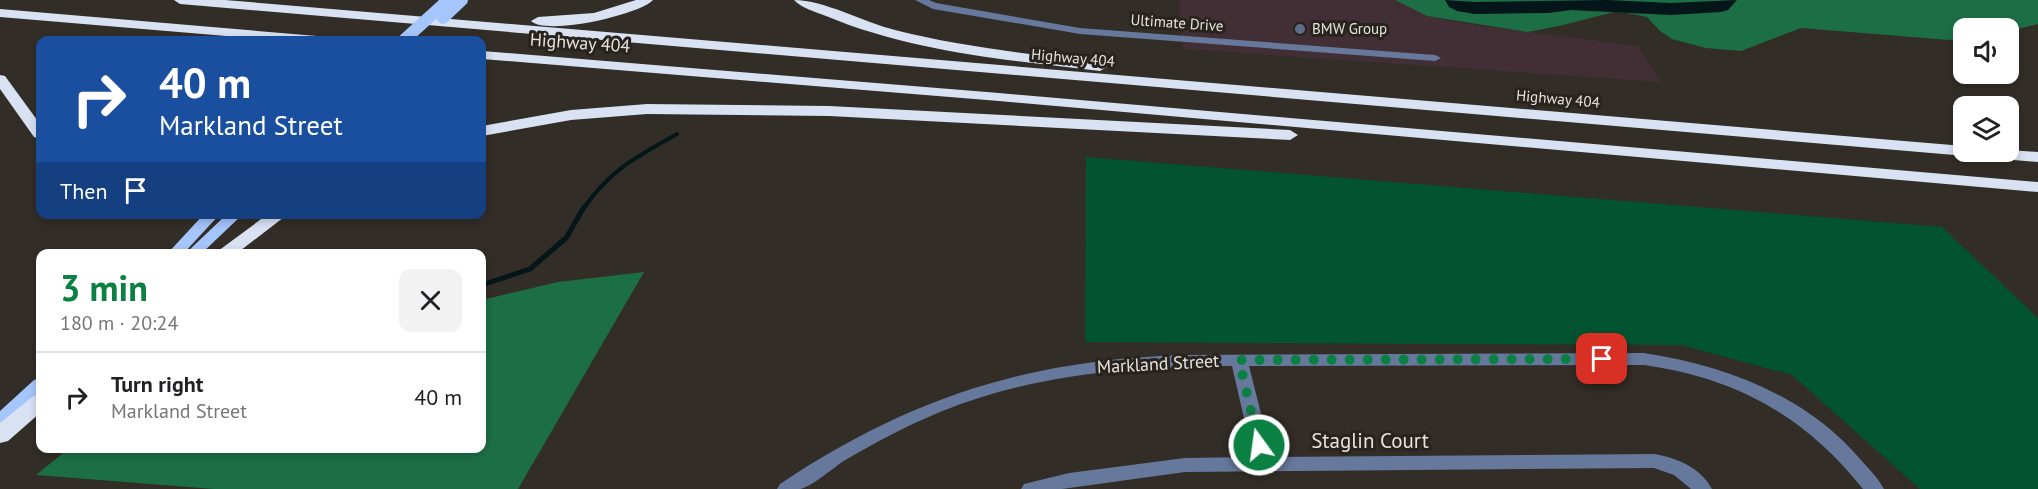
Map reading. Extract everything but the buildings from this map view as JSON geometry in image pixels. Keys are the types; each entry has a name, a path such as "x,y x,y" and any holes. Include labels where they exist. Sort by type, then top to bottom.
{"highway":[{"name":"Highway 404","path":"180,0 1953,150"},
{"path":"388,16 514,21 571,20 614,12 647,0"},
{"path":"800,0 861,25 990,53 1153,74 1467,103 1681,127"},
{"path":"0,13 270,36"},
{"name":"Highway 404","path":"486,55 873,86 2038,187"},
{"path":"0,79 36,128"},
{"path":"486,130 571,115 647,109 829,111 1298,135 1465,138"},
{"path":"2019,156 2038,157"},
{"path":"230,249 273,219"},
{"path":"0,435 36,405"}],"main road":[{"path":"408,36 448,0"},
{"path":"423,36 462,0"},
{"path":"179,249 208,219"},
{"path":"198,249 230,219"},
{"path":"0,422 36,388"}],"street":[{"name":"Ultimate Drive","path":"920,0 933,6 1080,31 1435,58"},
{"name":"Markland Street","path":"787,489 848,450 896,424 948,402 1001,385 1095,366 1146,362 1239,360 1644,359 1676,363 1734,381 1777,402 1802,417 1840,448 1874,489"},
{"path":"1239,360 1264,464"},
{"name":"Staglin Court","path":"1031,489 1069,480 1159,467 1654,461 1680,468 1691,476 1702,489"}],"shaded area":[{"path":"1179,0 1395,0 1427,16 1466,24 1638,46 1661,82 1183,49"}],"green space":[{"path":"1395,0 2038,0 2038,24 2019,29 2019,18 1953,18 1953,40 1949,40 1801,28 1741,51 1706,48 1672,39 1660,31 1647,17 1627,13 1614,12 1527,32 1427,16"},
{"path":"1086,157 1942,227 2038,318 2038,489 1920,489 1792,375 1681,345 1085,342"},
{"path":"644,272 518,489 214,489 36,475 63,453 486,453 486,299 558,282"}],"waterway":[{"path":"1455,0 1464,7 1475,8 1549,7 1571,4 1671,9 1721,6 1727,0"},
{"path":"583,209 593,195 625,165 677,134"},
{"path":"486,284 530,269 566,238 584,207"}],"place":[{"name":"BMW Group","path":"1300,29"}],"route":[{"path":"1259,445 1239,360 1602,359"}]}
